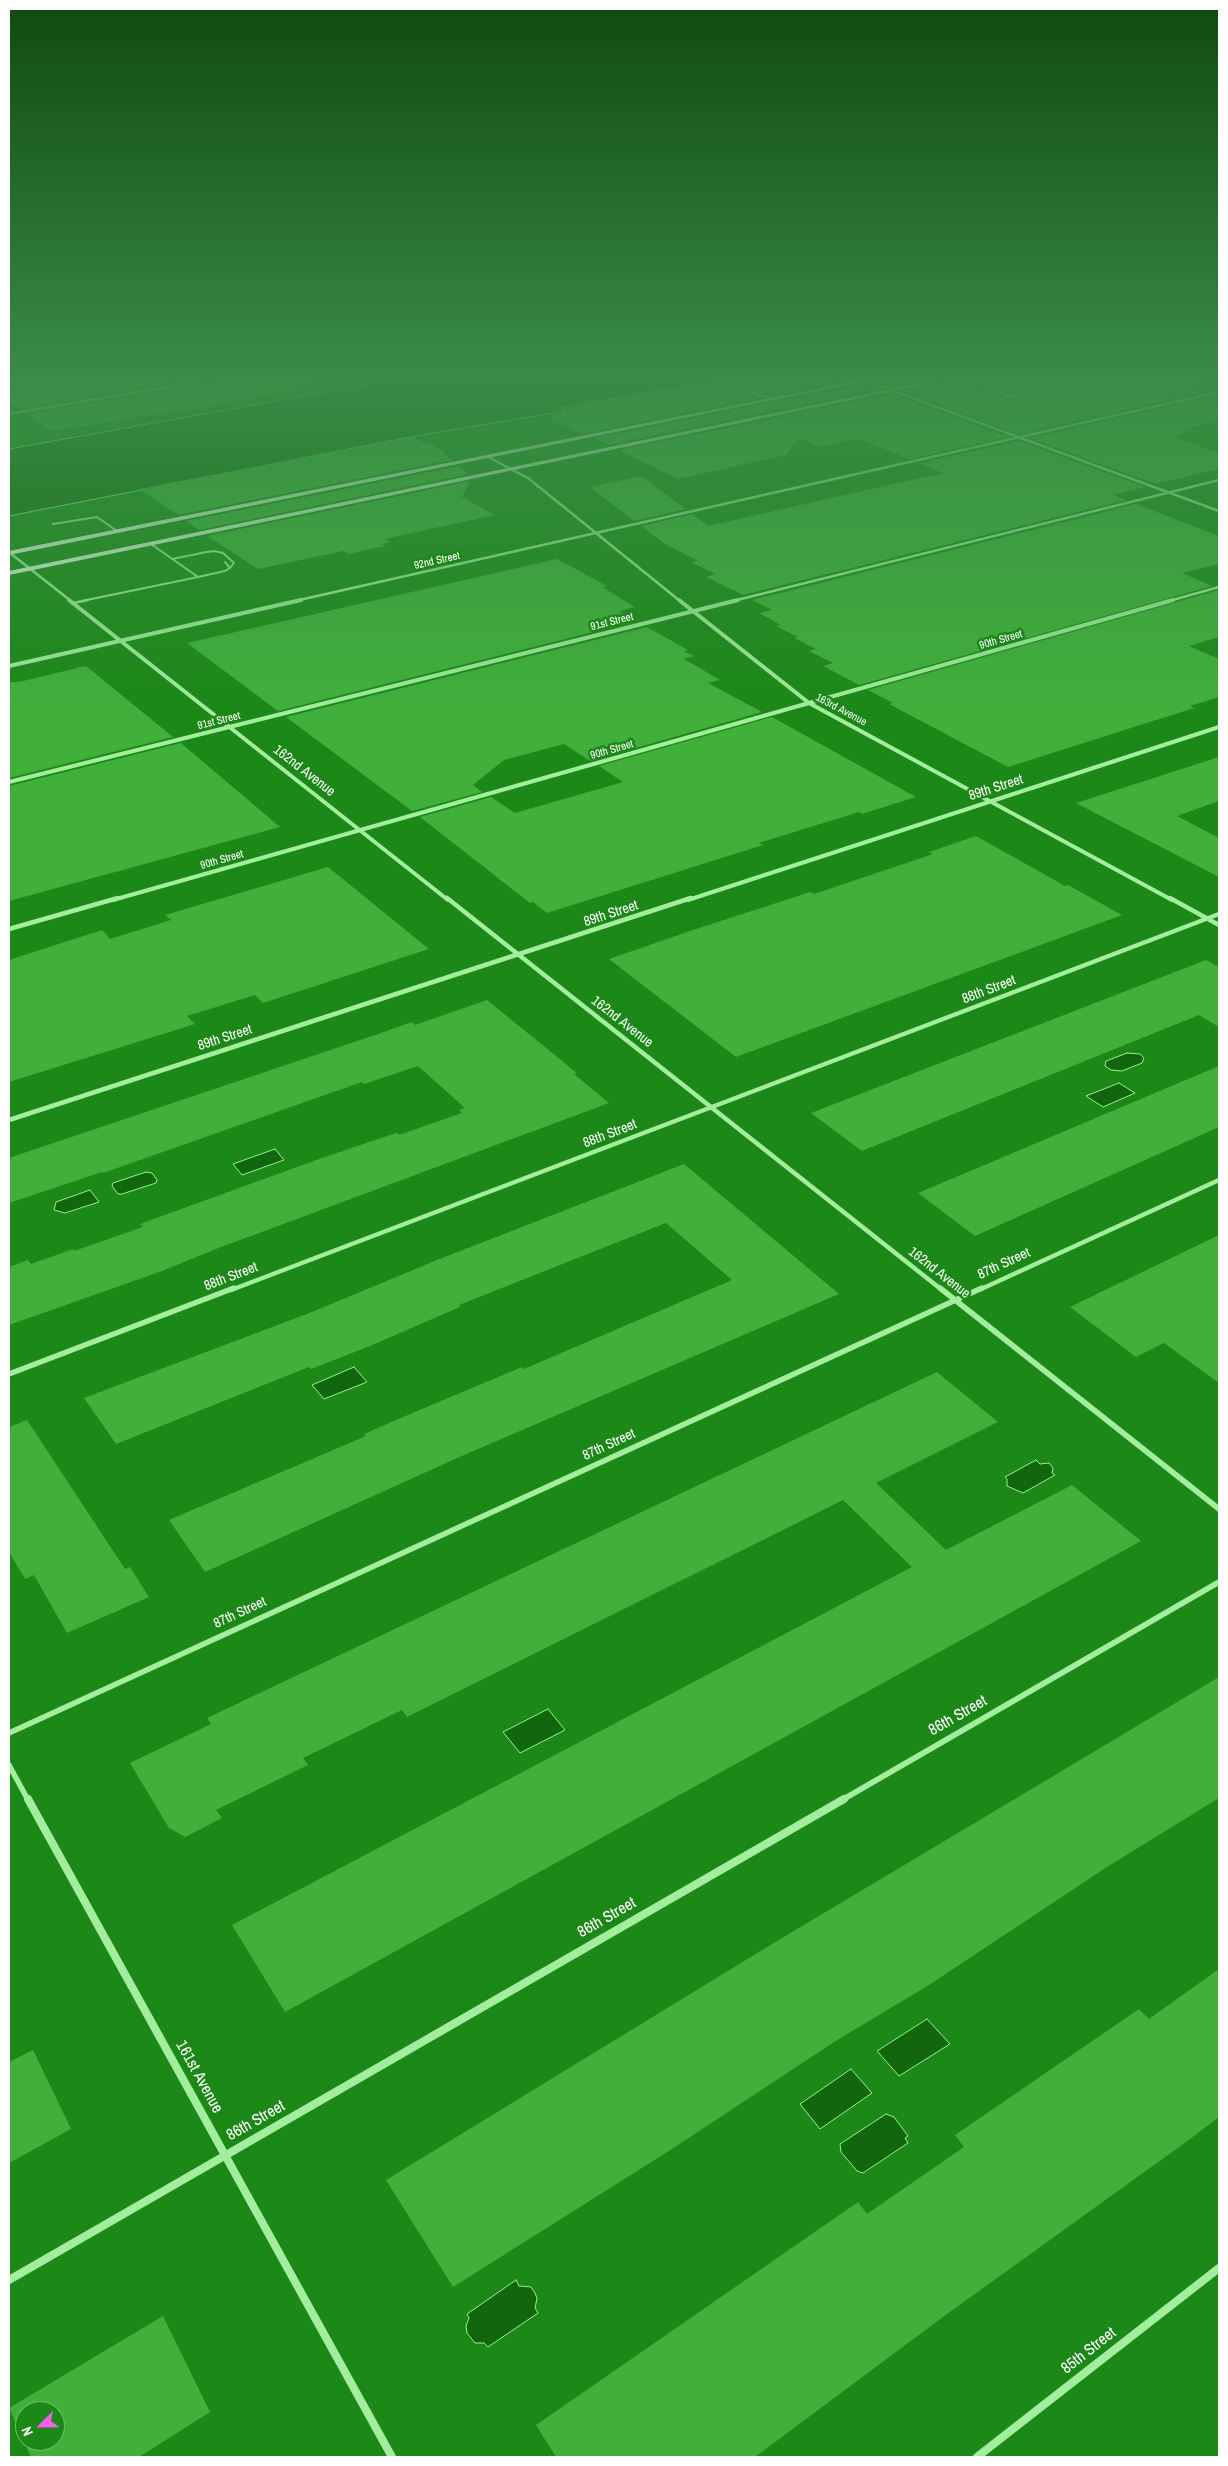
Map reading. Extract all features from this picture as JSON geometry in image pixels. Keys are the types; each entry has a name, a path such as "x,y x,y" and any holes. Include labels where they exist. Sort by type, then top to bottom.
{"main road":[{"path":"9,553 337,487"},
{"path":"9,573 430,487"}],"street":[{"name":"163rd Avenue","path":"539,487 595,534 809,703 1219,925"},
{"name":"92nd Street","path":"9,666 801,487"},
{"path":"1156,487 1219,511"},
{"name":"91st Street","path":"9,782 1190,487"},
{"name":"162nd Avenue","path":"9,553 1219,1509"},
{"name":"90th Street","path":"9,929 1219,587"},
{"name":"89th Street","path":"9,1120 1219,728"},
{"name":"88th Street","path":"9,1374 1219,914"},
{"name":"87th Street","path":"9,1733 1219,1180"},
{"name":"86th Street","path":"9,2280 1219,1582"},
{"name":"161st Avenue","path":"9,1765 392,2457"},
{"name":"85th Street","path":"977,2457 1219,2268"}],"lane":[{"path":"53,524 97,517 117,531"},
{"path":"151,544 198,577"},
{"path":"73,603 225,571 234,563 232,559 223,553 214,551 172,559"},
{"path":"200,553 214,555"},
{"path":"225,562 230,568"}],"shaded area":[{"path":"9,487 156,487 9,516"},
{"path":"1127,1053 1140,1054 1144,1058 1142,1063 1122,1071 1111,1070 1105,1066 1106,1061"},
{"path":"1119,1083 1135,1093 1103,1107 1086,1096"},
{"path":"275,1149 284,1160 242,1175 233,1164"},
{"path":"146,1172 152,1173 157,1180 156,1183 122,1194 118,1194 112,1186 113,1183"},
{"path":"90,1190 99,1202 65,1213 54,1210 56,1202"},
{"path":"354,1367 367,1382 324,1399 312,1385"},
{"path":"1036,1460 1040,1464 1049,1463 1053,1468 1052,1473 1055,1475 1023,1493 1007,1486 1007,1479 1005,1477"},
{"path":"548,1709 565,1730 520,1753 503,1732"},
{"path":"927,2019 950,2044 899,2076 877,2051"},
{"path":"851,2069 872,2093 820,2129 800,2104"},
{"path":"886,2114 894,2117 908,2136 905,2138 908,2143 863,2173 857,2171 841,2152 840,2144"},
{"path":"516,2280 519,2286 531,2287 535,2293 537,2298 535,2308 538,2313 488,2347 484,2343 475,2343 467,2333 466,2326 469,2318 467,2314"}],"building":[{"path":"149,487 317,487 178,515 139,489"},
{"path":"354,487 406,487 199,530 186,521"},
{"path":"441,487 467,487 462,497 495,515 384,539 390,542 382,544 385,546 349,554 343,551 258,569 207,536"},
{"path":"590,487 657,487 686,509 634,521"},
{"path":"881,487 1145,487 1113,495 1126,500 743,595 706,577 715,574 691,562 698,561 665,544 641,526 692,514 708,526"},
{"path":"1136,504 1219,536 1219,564 1182,573 1212,586 859,685 823,666 833,663 809,651 816,649 794,638 798,637 776,626 781,625 759,613 772,610 752,600"},
{"path":"557,559 607,586 602,587 635,607 619,611 637,621 278,711 187,643"},
{"path":"1219,590 1219,637 1189,646 1219,659 1219,697 1190,706 1194,708 1008,767 889,704 893,703 868,690"},
{"path":"647,627 688,650 684,651 694,656 684,659 720,680 708,683 762,712 590,761 564,744 504,760 473,785 482,792 412,811 286,717"},
{"path":"86,666 173,737 9,778 9,682 19,682"},
{"path":"772,717 916,797 862,814 859,812 759,843 763,845 547,913 533,902 530,903 420,817 491,797 515,813 623,782 599,766"},
{"path":"181,743 280,827 9,901 9,786"},
{"path":"1219,757 1219,801 1177,816 1219,838 1219,877 1076,803"},
{"path":"976,836 1065,886 1068,885 1122,915 736,1057 609,959 810,892 814,894 933,854 929,852"},
{"path":"328,867 429,949 263,1003 255,995 187,1016 195,1024 9,1082 9,960 102,930 110,939 171,920 165,915"},
{"path":"1206,960 1219,967 1219,1027 1199,1015 862,1151 811,1113"},
{"path":"487,1000 577,1073 574,1074 609,1103 216,1249 162,1271 9,1325 9,1267 28,1260 31,1264 143,1227 140,1224 319,1159 390,1135 397,1133 399,1135 462,1113 459,1110 465,1108 418,1066 364,1084 362,1082 103,1173 9,1203 9,1158 412,1022 415,1025"},
{"path":"1219,1066 1219,1127 975,1236 918,1193"},
{"path":"684,1164 839,1294 464,1455 205,1572 169,1520 366,1436 364,1434 403,1417 522,1367 524,1369 732,1280 666,1223 459,1305 460,1307 370,1346 311,1369 309,1367 116,1444 84,1398 312,1312 437,1260"},
{"path":"1219,1235 1219,1383 1164,1343 1136,1357 1070,1307"},
{"path":"937,1372 998,1422 876,1483 946,1550 1072,1485 1141,1541 285,2012 232,1925 912,1567 843,1500 407,1717 402,1710 303,1758 308,1765 216,1810 222,1818 185,1837 169,1828 130,1763 211,1724 207,1718"},
{"path":"27,1420 125,1569 130,1567 149,1597 67,1633 34,1575 25,1579 9,1552 9,1427"},
{"path":"1219,1677 1219,1798 1107,1867 929,1985 834,2042 672,2149 453,2287 386,2180 772,1944"},
{"path":"1219,1969 1219,2117 1186,2142 947,2314 755,2457 556,2457 536,2425 858,2202 867,2214 964,2147 955,2135 1139,2009 1149,2019"},
{"path":"33,2050 71,2129 9,2163 9,2062"},
{"path":"163,2316 210,2412 139,2457 31,2457 28,2451 65,2451 65,2401 21,2401"},
{"path":"15,2404 15,2421 9,2408"}]}
